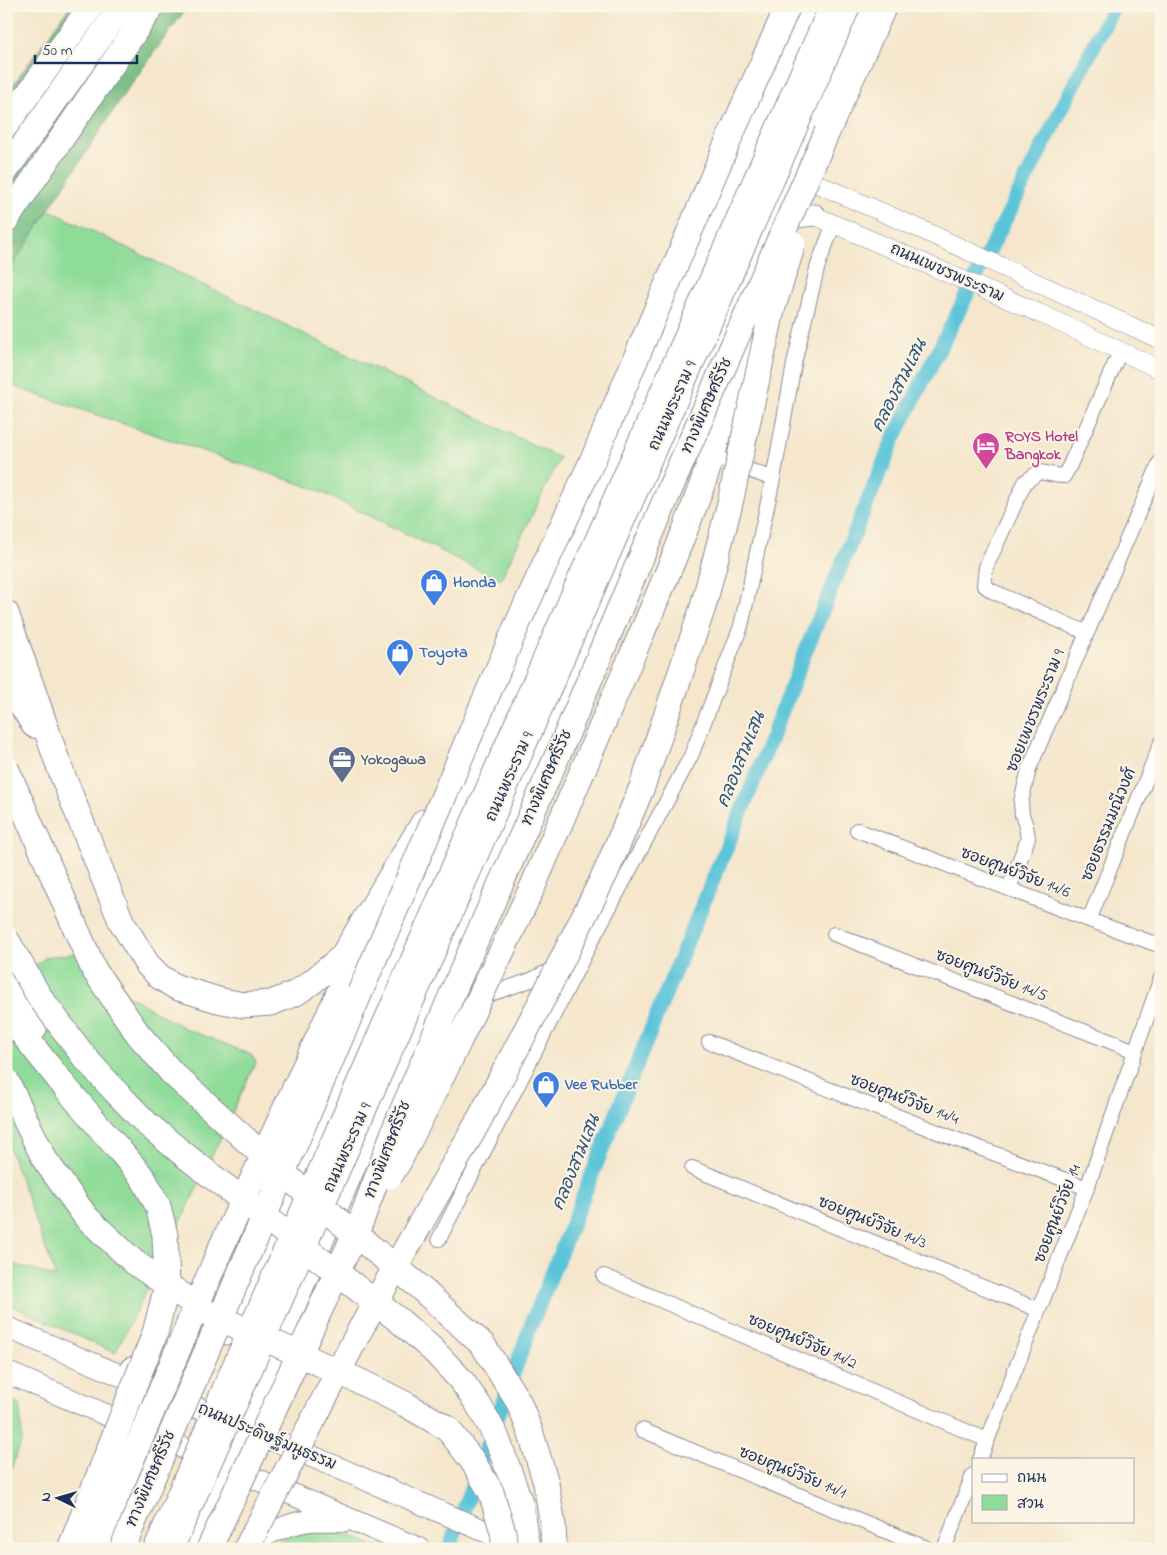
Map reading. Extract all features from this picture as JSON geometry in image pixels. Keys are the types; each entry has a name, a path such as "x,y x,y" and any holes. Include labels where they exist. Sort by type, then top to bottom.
{"highway":[{"path":"6,125 92,6"},
{"path":"6,170 122,6"},
{"path":"6,220 152,6"},
{"name":"ทางพิเศษศรีรัช","path":"122,1549 517,625 594,457 729,139 788,6"},
{"name":"ทางพิเศษศรีรัช","path":"209,1549 361,1221 396,1126 454,989 562,746 672,484 884,6"},
{"path":"245,1549 356,1338 478,1122 543,998 606,872 642,787 703,607 730,503 772,310 828,132"},
{"path":"6,229 27,190"},
{"path":"361,1221 398,1163 446,1068 533,886 676,554 712,456 726,405 738,351 752,258"},
{"path":"6,613 60,769 121,921 146,964 160,977 176,987 242,1005 270,1003 296,993 312,982 342,957 453,776"},
{"path":"6,680 60,769"},
{"path":"6,768 94,970 138,1034 173,1074 269,1161 416,1284 483,1345 519,1403 530,1431 546,1483 553,1526 554,1549"},
{"path":"94,1549 220,1250 364,940 412,879 431,865"},
{"path":"6,939 39,996 86,1058 147,1124 401,1322 433,1350 461,1380 478,1404 496,1436 520,1502 527,1549"},
{"path":"6,980 66,1088"},
{"path":"6,1013 66,1088 143,1178 158,1206 165,1235 167,1286 156,1332 70,1549"},
{"path":"6,1080 45,1160 86,1217 134,1262 206,1312 363,1383 447,1428 472,1460 491,1492 502,1532 499,1542"}],"main road":[{"path":"134,1549 431,865 808,6"},
{"name":"ถนนพระราม 9","path":"154,1549 830,6"},
{"name":"ถนนพระราม 9","path":"173,1549 850,6"},
{"name":"ถนนพระราม 9","path":"190,1549 517,791 862,6"},
{"path":"768,222 784,218 824,219"},
{"path":"283,1444 277,1426 281,1408 316,1326 324,1280 326,1232"},
{"path":"114,1373 187,1350 234,1318"},
{"name":"ถนนประดิษฐ์มนูธรรม","path":"6,1327 426,1505 499,1542 527,1549"},
{"path":"6,1372 415,1546"},
{"path":"245,1549 251,1543 279,1529 314,1520 354,1521"}],"street":[{"name":"ถนนเพชรพระราม","path":"744,153 918,228 1161,340"},
{"name":"ถนนเพชรพระราม","path":"732,180 907,254 1161,370"},
{"path":"439,1239 593,938 691,756 741,626 773,479 795,359 818,265 824,219"},
{"path":"1087,633 992,591 984,585 986,567 1025,482 1039,472 1064,476 1131,327"},
{"path":"712,456 773,479"},
{"name":"ซอยเพชรพระราม 9","path":"1010,889 1028,838 1021,802 1029,769 1160,462"},
{"name":"ซอยธรรมมณีวงศ์","path":"1089,920 1161,743"},
{"name":"ซอยศูนย์วิจัย 14/6","path":"857,830 1161,946"},
{"name":"ซอยศูนย์วิจัย 14/5","path":"834,934 1135,1051"},
{"path":"420,1018 531,980 563,964 593,938"},
{"name":"ซอยศูนย์วิจัย 14","path":"980,1458 1087,1188 1161,978"},
{"name":"ซอยศูนย์วิจัย 14/4","path":"708,1042 958,1140 1087,1188"},
{"name":"ซอยศูนย์วิจัย 14/3","path":"692,1168 1039,1310"},
{"name":"ซอยศูนย์วิจัย 14/2","path":"604,1276 987,1440"},
{"name":"ซอยศูนย์วิจัย 14/1","path":"642,1430 929,1549"},
{"path":"944,1549 972,1478"}],"green space":[{"path":"70,6 188,6 126,91 6,275 6,95"},
{"path":"49,210 560,458 500,580 315,489 6,384 6,275"},
{"path":"91,951 129,996 184,1028 250,1054 256,1062 188,1207 115,1353 6,1303 6,1262 56,1277 6,1139 6,990 46,957"},
{"path":"6,1399 20,1405 22,1440 6,1482"},
{"path":"323,1531 348,1535 383,1549 263,1549 292,1534"}],"waterway":[{"name":"คลองสามเสน","path":"449,1549 533,1320 894,438 1114,6"}],"place":[{"name":"ROYS Hotel Bangkok","path":"986,470"},
{"name":"Honda","path":"434,607"},
{"name":"Toyota","path":"400,677"},
{"name":"Yokogawa","path":"342,784"},
{"name":"Vee Rubber","path":"546,1109"}]}
